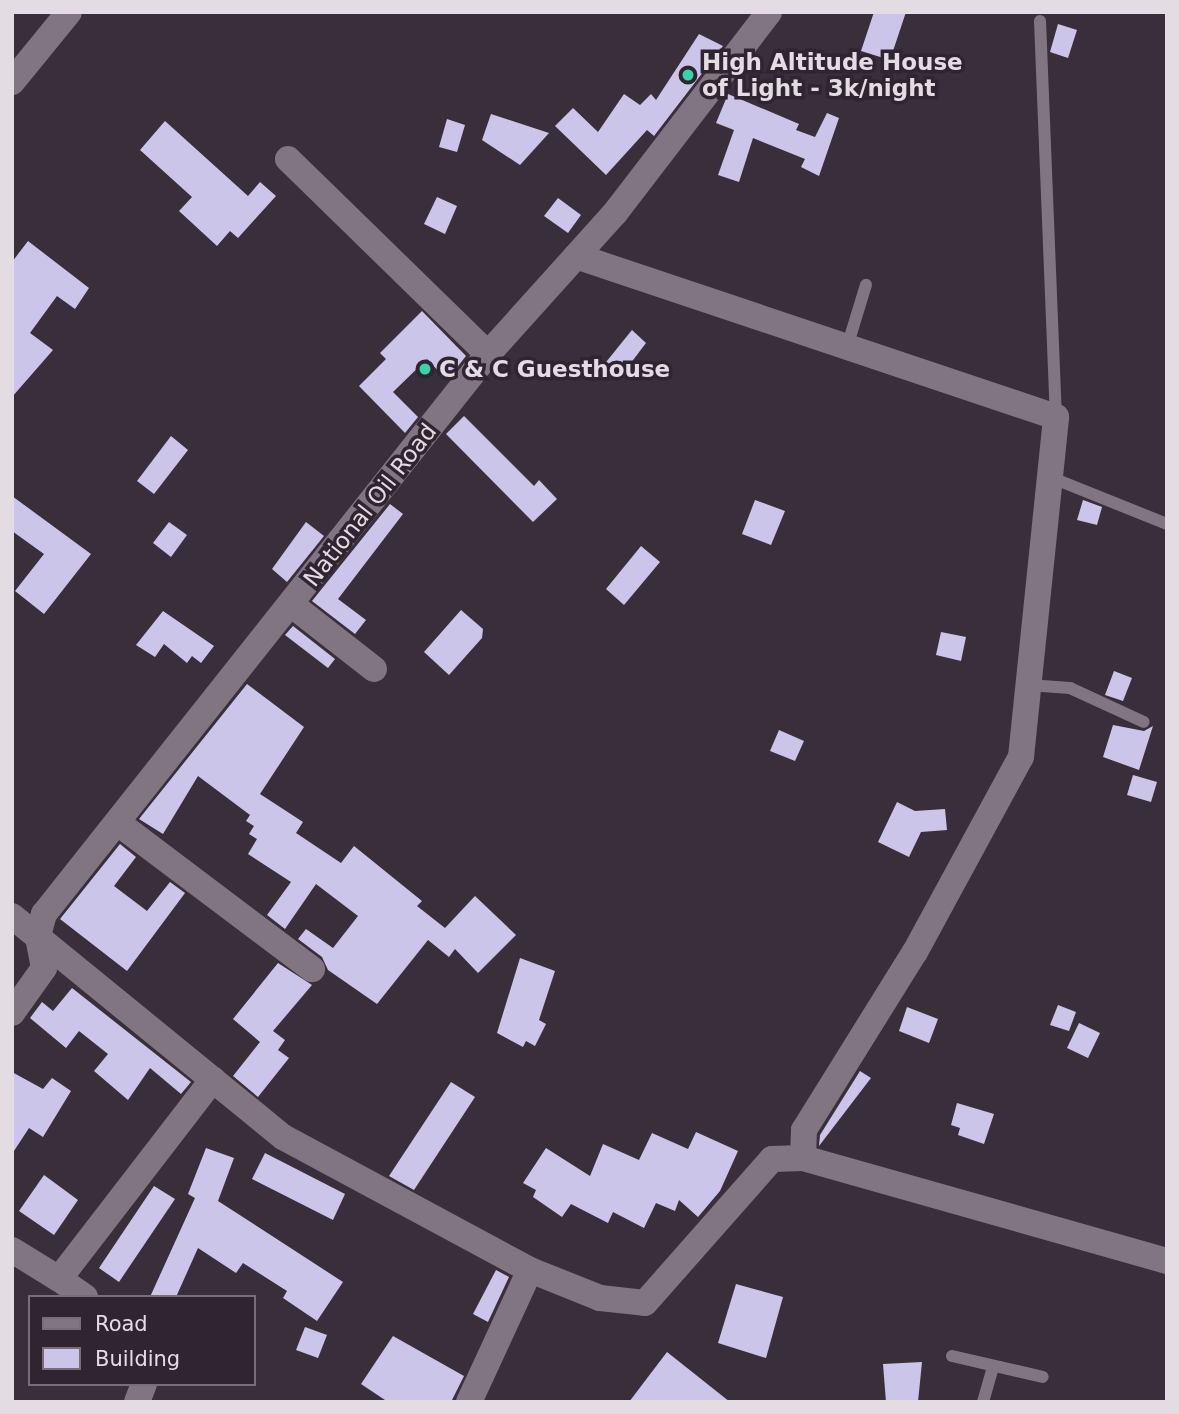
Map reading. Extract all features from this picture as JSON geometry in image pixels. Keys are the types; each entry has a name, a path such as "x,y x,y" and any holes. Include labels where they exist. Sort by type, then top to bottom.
{"street":[{"path":"12,82 69,12"},
{"name":"National Oil Road","path":"38,936 44,914 292,605 488,354 576,256 769,12"},
{"path":"288,159 488,354"},
{"path":"576,256 1056,417 1021,757 915,952 804,1130 803,1158"},
{"path":"292,605 374,669"},
{"path":"118,823 312,970"},
{"path":"12,916 283,1137 530,1270 600,1298 645,1303 772,1158 803,1158 1167,1261"},
{"path":"12,1013 44,968 38,936"},
{"path":"59,1279 213,1079"},
{"path":"12,1250 82,1295"},
{"path":"469,1402 530,1270"}],"lane":[{"path":"1040,21 1056,417"},
{"path":"847,347 866,285"},
{"path":"1050,477 1167,524"},
{"path":"1028,685 1070,688 1144,722"},
{"path":"953,1356 1043,1377"},
{"path":"983,1402 993,1366"}],"building":[{"path":"874,12 906,12 890,60 861,51"},
{"path":"1058,24 1077,30 1068,58 1050,52"},
{"path":"699,34 723,46 654,136 647,130 606,175 555,126 573,108 598,132 624,94 640,105 651,94 656,100"},
{"path":"728,94 799,124 796,130 815,137 827,113 839,118 819,176 801,167 805,159 753,138 739,182 718,175 734,130 716,123"},
{"path":"491,114 549,133 520,165 482,140"},
{"path":"447,119 465,125 457,152 439,147"},
{"path":"165,121 248,196 260,182 276,196 238,238 230,231 217,246 179,211 192,197 140,150"},
{"path":"437,197 457,206 445,234 424,224"},
{"path":"558,198 581,215 568,233 544,216"},
{"path":"28,241 89,288 75,309 57,296 30,333 53,350 12,397 12,262"},
{"path":"422,311 466,356 447,380 427,359 393,392 418,417 405,433 359,386 386,359 380,353"},
{"path":"632,330 646,343 618,380 602,367"},
{"path":"464,416 534,486 539,480 557,499 533,522 446,434"},
{"path":"171,436 188,450 154,494 137,481"},
{"path":"12,496 91,554 44,614 15,591 44,554 12,531"},
{"path":"755,500 785,511 771,545 742,534"},
{"path":"1083,500 1102,507 1097,525 1077,520"},
{"path":"390,504 403,514 338,599 366,620 355,634 312,601"},
{"path":"169,522 187,535 171,557 153,543"},
{"path":"306,522 324,536 287,582 272,569"},
{"path":"641,546 660,562 624,605 606,589"},
{"path":"461,610 483,629 482,638 449,675 424,652"},
{"path":"163,611 214,646 201,663 192,656 187,663 164,644 155,657 136,645"},
{"path":"293,626 335,659 328,668 285,635"},
{"path":"941,632 966,637 961,661 936,655"},
{"path":"1114,671 1132,678 1123,701 1105,695"},
{"path":"247,684 304,727 260,794 303,822 296,833 341,863 354,846 422,901 417,906 445,928 475,896 516,935 478,973 455,949 449,957 428,940 377,1004 328,970 322,957 298,939 306,929 333,948 358,916 316,884 285,929 267,915 291,882 248,854 257,839 249,834 254,826 246,821 250,815 198,776 163,834 139,819"},
{"path":"1113,725 1144,731 1153,726 1139,770 1103,757"},
{"path":"779,730 804,741 795,761 770,751"},
{"path":"1133,775 1157,782 1151,802 1127,795"},
{"path":"897,802 915,811 945,809 947,830 921,832 909,857 878,842"},
{"path":"120,844 136,857 114,886 147,911 170,882 185,893 127,971 60,919"},
{"path":"520,958 555,971 539,1020 546,1024 535,1046 526,1041 523,1047 497,1033"},
{"path":"278,963 312,985 273,1031 285,1040 278,1050 289,1058 258,1097 233,1076 260,1042 233,1019"},
{"path":"72,988 191,1082 181,1094 150,1068 128,1100 94,1071 108,1054 79,1031 66,1048 30,1018 42,1002 53,1011"},
{"path":"1058,1005 1076,1012 1069,1031 1050,1025"},
{"path":"907,1007 938,1019 929,1043 899,1031"},
{"path":"1079,1023 1100,1033 1088,1058 1067,1048"},
{"path":"860,1071 871,1078 819,1146 820,1135"},
{"path":"12,1072 43,1089 52,1078 71,1091 43,1137 29,1128 12,1154"},
{"path":"451,1082 475,1097 414,1190 389,1176"},
{"path":"957,1103 994,1114 984,1144 958,1135 960,1128 951,1125"},
{"path":"696,1132 738,1151 720,1191 698,1217 679,1200 675,1211 656,1203 644,1228 613,1212 608,1223 571,1204 562,1217 533,1197 536,1190 523,1183 546,1148 590,1176 603,1144 639,1160 652,1133 688,1149"},
{"path":"206,1148 234,1158 218,1201 343,1282 317,1321 283,1298 287,1291 243,1263 236,1273 198,1248 177,1295 151,1295 195,1198 188,1194"},
{"path":"265,1153 345,1194 333,1220 252,1179"},
{"path":"44,1175 78,1200 54,1235 19,1211"},
{"path":"154,1186 175,1199 119,1282 99,1268"},
{"path":"496,1270 509,1277 488,1322 473,1314"},
{"path":"736,1284 783,1297 766,1358 718,1343"},
{"path":"305,1327 327,1335 318,1358 296,1350"},
{"path":"393,1336 464,1376 451,1402 388,1402 361,1384"},
{"path":"667,1352 730,1402 629,1402"},
{"path":"922,1362 918,1402 886,1402 883,1364"}],"place":[{"name":"High Altitude House of Light - 3k/night","path":"688,75"},
{"name":"C & C Guesthouse","path":"425,369"}]}
